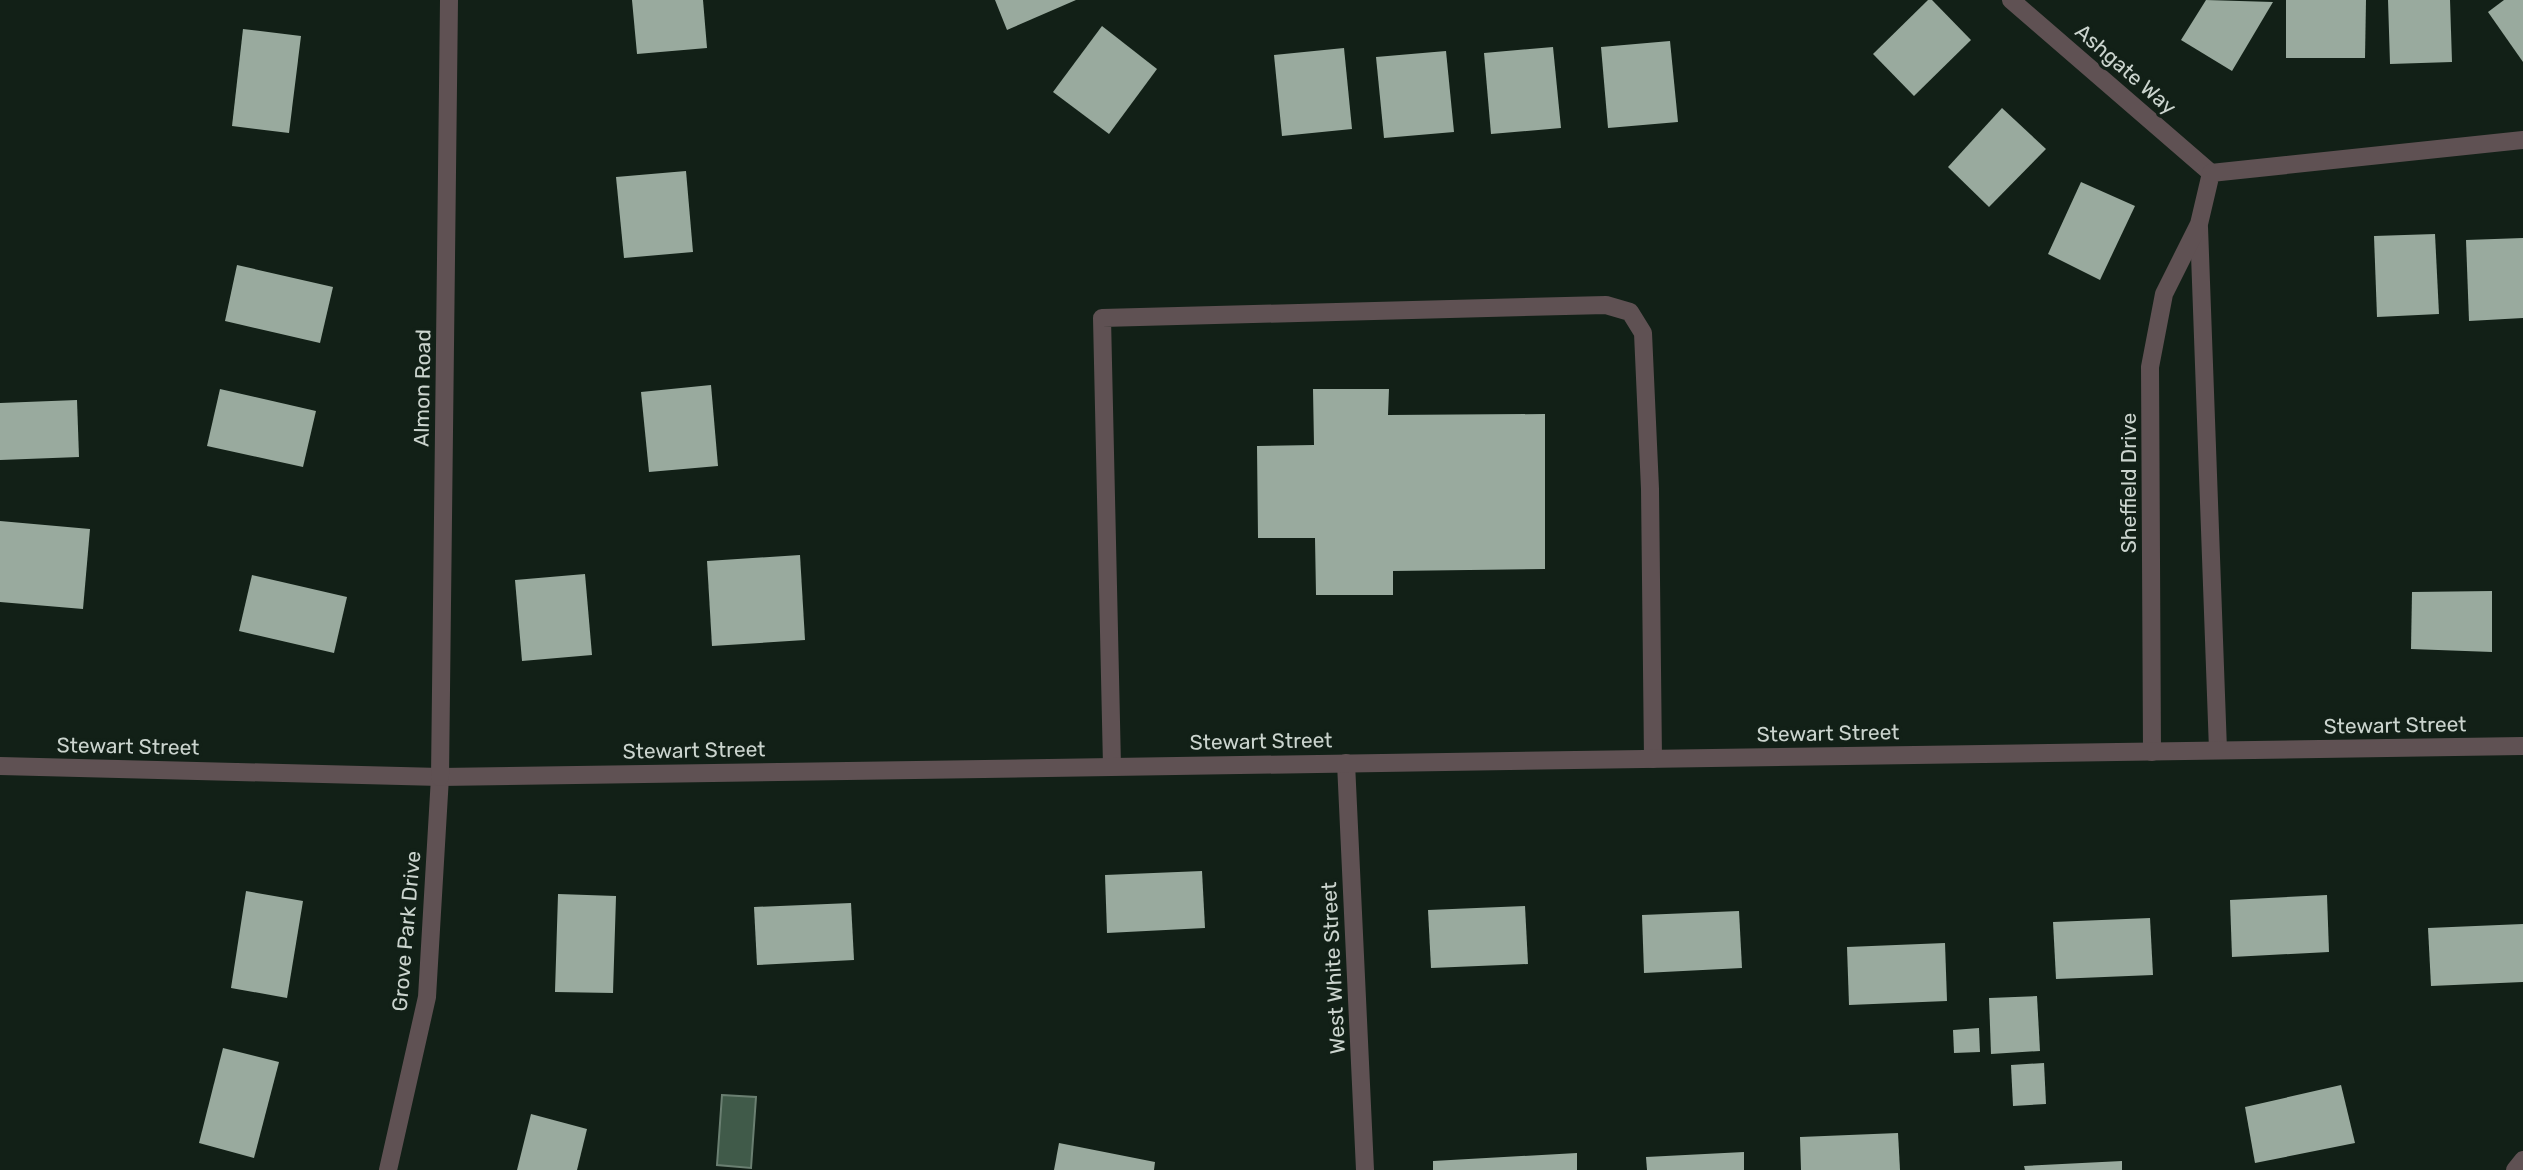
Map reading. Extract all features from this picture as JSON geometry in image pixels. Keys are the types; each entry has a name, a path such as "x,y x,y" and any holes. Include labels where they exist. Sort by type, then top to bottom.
{"street":[{"name":"Almon Road","path":"440,777 449,0"},
{"name":"Ashgate Way","path":"2011,0 2211,173"},
{"path":"2211,173 2523,140"},
{"name":"Sheffield Drive","path":"2152,751 2150,367 2164,294 2199,224 2211,173"},
{"name":"Sheffield Drive","path":"2199,224 2218,750"},
{"path":"1112,766 1102,318 1606,305 1630,312 1643,333 1650,489 1653,759"},
{"name":"Stewart Street","path":"0,766 440,777 2523,746"},
{"name":"West White Street","path":"1346,763 1365,1170"},
{"name":"Grove Park Drive","path":"388,1170 427,997 440,777"},
{"path":"2515,1170 2523,1160"}],"shaded area":[{"path":"722,1095 756,1097 751,1168 717,1165"}],"building":[{"path":"632,0 703,0 707,48 637,54"},
{"path":"995,0 1076,0 1007,30"},
{"path":"1928,0 1932,0 1971,40 1914,96 1873,54"},
{"path":"2206,0 2273,2 2232,71 2181,40"},
{"path":"2286,0 2366,0 2365,58 2286,58"},
{"path":"2388,0 2450,0 2452,62 2390,64"},
{"path":"2504,0 2523,0 2523,62 2488,12"},
{"path":"1102,26 1157,69 1109,134 1053,92"},
{"path":"243,29 301,36 289,133 232,126"},
{"path":"1670,41 1678,122 1608,128 1601,47"},
{"path":"1553,47 1561,128 1491,134 1484,53"},
{"path":"1344,48 1352,129 1282,136 1274,55"},
{"path":"1446,51 1454,132 1384,138 1376,57"},
{"path":"2002,108 2046,149 1989,207 1948,167"},
{"path":"686,171 693,252 624,258 616,177"},
{"path":"2081,182 2135,206 2100,280 2048,254"},
{"path":"2435,234 2439,314 2377,317 2374,236"},
{"path":"2523,238 2523,318 2469,321 2466,240"},
{"path":"237,265 333,287 320,343 225,321"},
{"path":"711,385 718,466 649,472 641,392"},
{"path":"220,389 316,411 303,467 207,446"},
{"path":"1313,389 1389,389 1388,415 1545,414 1545,569 1393,571 1393,595 1316,595 1315,538 1258,538 1257,446 1314,445"},
{"path":"77,400 79,457 0,460 0,403"},
{"path":"0,521 90,529 83,609 0,602"},
{"path":"800,555 805,640 712,646 707,561"},
{"path":"585,574 592,655 522,661 515,580"},
{"path":"252,575 347,597 334,653 239,631"},
{"path":"2492,591 2492,652 2411,649 2412,592"},
{"path":"1202,871 1205,928 1107,933 1105,875"},
{"path":"246,891 303,901 287,998 231,988"},
{"path":"558,894 616,896 613,993 555,992"},
{"path":"2327,895 2329,952 2232,957 2230,900"},
{"path":"851,903 854,960 757,965 754,907"},
{"path":"1525,906 1528,964 1431,968 1428,910"},
{"path":"1739,911 1742,968 1644,973 1642,915"},
{"path":"2150,918 2153,975 2056,979 2053,922"},
{"path":"2523,924 2523,982 2431,986 2428,928"},
{"path":"1945,943 1947,1001 1849,1005 1847,947"},
{"path":"2037,996 2040,1051 1991,1054 1989,998"},
{"path":"1979,1028 1980,1052 1954,1053 1953,1030"},
{"path":"223,1048 279,1062 254,1158 199,1143"},
{"path":"2044,1063 2046,1104 2013,1106 2011,1065"},
{"path":"2341,1085 2355,1143 2255,1163 2245,1107"},
{"path":"531,1114 587,1129 577,1170 517,1170"},
{"path":"1898,1133 1900,1170 1801,1170 1800,1137"},
{"path":"1059,1143 1155,1162 1154,1170 1054,1170"},
{"path":"1744,1152 1744,1170 1647,1170 1646,1157"},
{"path":"1577,1153 1577,1170 1433,1170 1433,1161"},
{"path":"2122,1161 2122,1170 2025,1170 2024,1166"}]}
